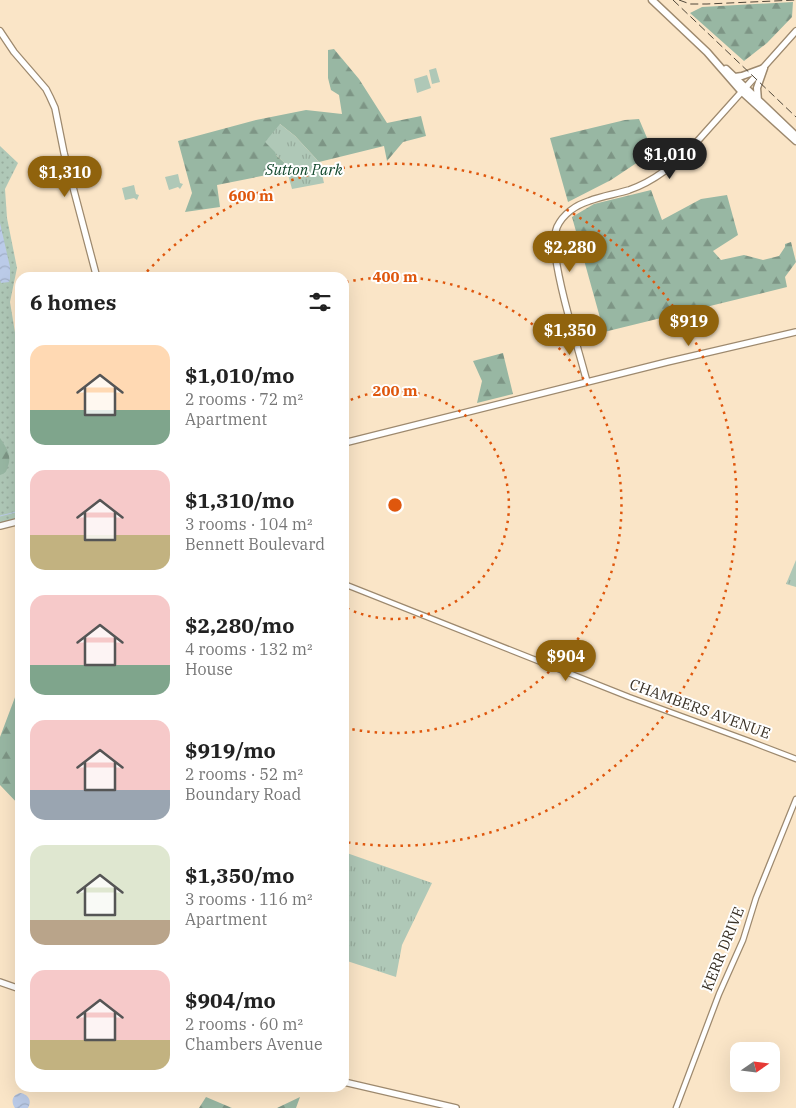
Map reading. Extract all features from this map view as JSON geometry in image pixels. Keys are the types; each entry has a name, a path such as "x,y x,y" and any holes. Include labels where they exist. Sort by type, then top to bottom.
{"highway":[{"path":"652,0 735,77 743,89 796,136"},
{"path":"707,52 796,141"},
{"path":"735,77 764,68"},
{"path":"758,101 757,88 764,68"}],"main road":[{"path":"0,31 14,52 50,97 56,114 94,272"},
{"path":"587,382 563,291 555,252 555,238 558,226 570,211 578,205 639,186 666,170 681,158 796,31"},
{"path":"349,442 796,332"},
{"path":"0,526 15,522"},
{"path":"0,982 15,988"},
{"path":"349,1083 456,1108"}],"street":[{"name":"CHAMBERS AVENUE","path":"349,586 629,697 796,759"},
{"name":"KERR DRIVE","path":"676,1108 719,994 743,940 756,898 796,799"}],"green space":[{"path":"793,2 792,17 767,43 744,61 690,13 702,7"},
{"path":"334,49 359,79 387,123 421,116 426,136 403,142 387,161 384,146 319,162 295,136 280,124 276,155 288,166 287,171 217,185 220,207 185,212 192,193 178,141 256,120 306,110 342,114 339,95 331,90 328,78 328,50"},
{"path":"436,68 440,82 432,84 429,70"},
{"path":"427,75 431,88 417,93 414,79"},
{"path":"639,119 653,152 611,180 568,202 550,138 625,120"},
{"name":"Sutton Park","path":"280,124 295,136 319,162 324,183 292,189 287,171 288,166 265,142"},
{"path":"0,146 18,163 5,189 7,218 17,268 10,302 15,332 15,518 0,523"},
{"path":"178,174 180,183 183,184 180,189 178,187 169,190 165,177"},
{"path":"134,185 136,194 139,195 137,200 134,198 125,200 122,188"},
{"path":"651,190 662,220 701,199 727,195 738,235 713,251 721,260 744,255 763,260 779,256 785,244 791,242 796,262 785,277 787,287 604,332 572,217 594,204"},
{"path":"503,353 513,394 477,403 482,381 473,361"},
{"path":"0,438 9,455 9,462 5,473 0,475"},
{"path":"796,560 796,587 786,584"},
{"path":"15,697 15,801 0,785 0,737"},
{"path":"349,854 432,883 402,945 396,977 349,962"},
{"path":"206,1097 232,1108 199,1108"},
{"path":"300,1097 296,1108 277,1108"}],"water":[{"path":"0,223 10,267 9,282 1,283 0,280"},
{"path":"21,1093 29,1099 28,1108 15,1108 13,1105 14,1096"}],"waterway":[{"path":"0,516 15,512"}],"railway":[{"path":"673,0 796,117"},
{"path":"679,0 690,4 796,0"}]}
